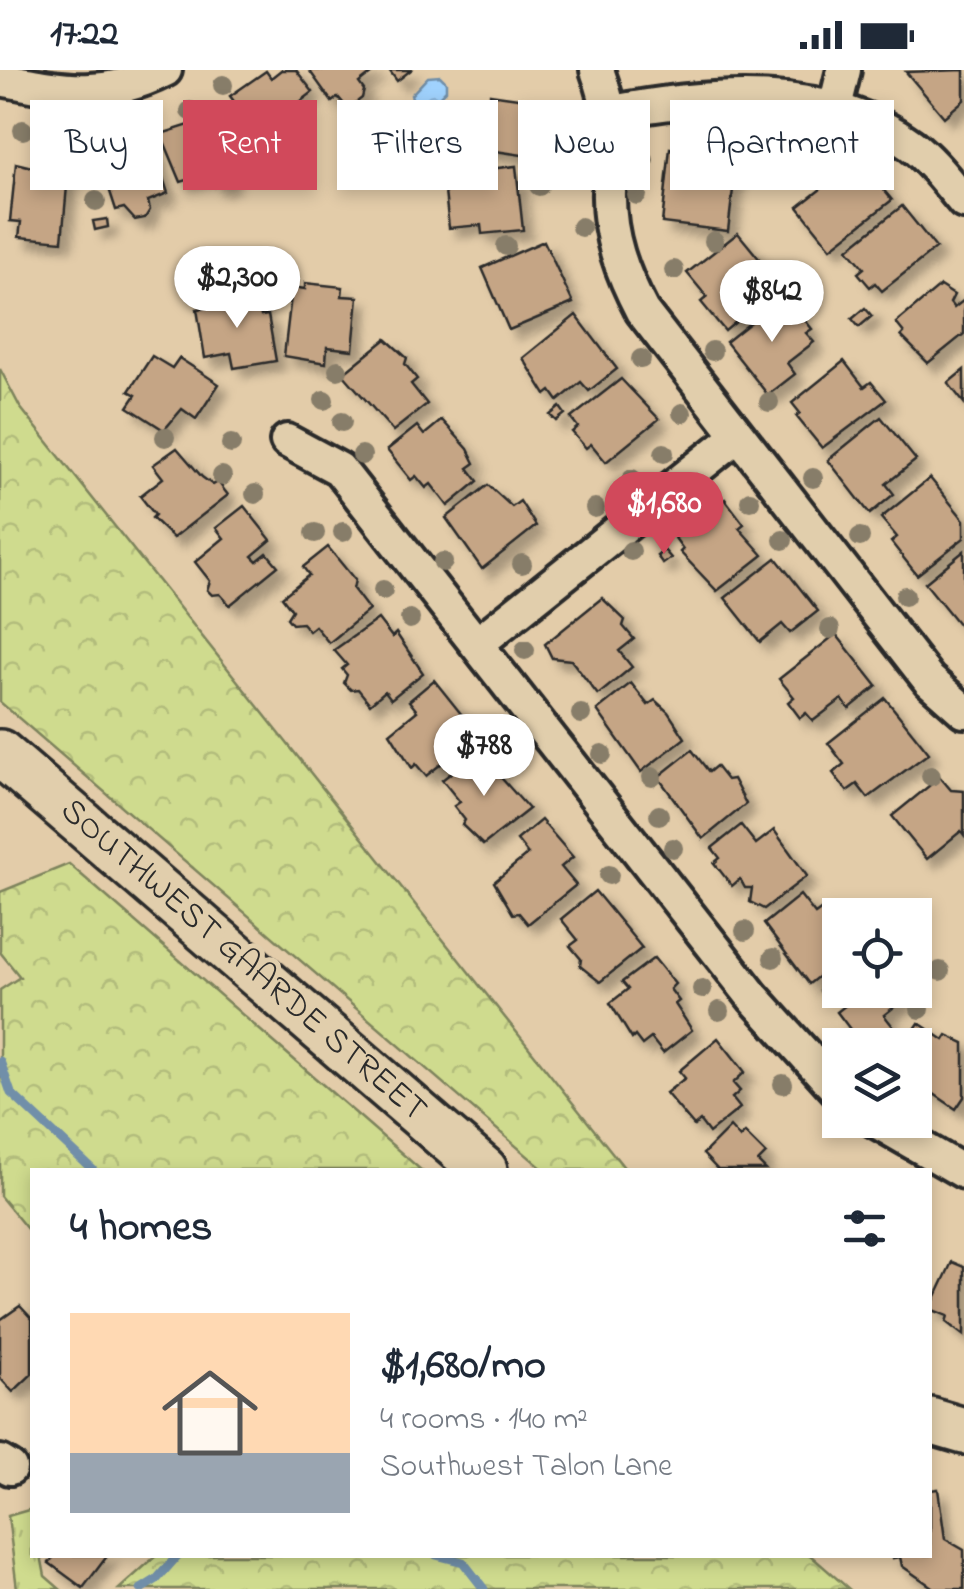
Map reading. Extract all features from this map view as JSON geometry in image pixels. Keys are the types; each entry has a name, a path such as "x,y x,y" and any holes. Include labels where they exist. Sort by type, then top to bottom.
{"main road":[{"name":"SOUTHWEST GAARDE STREET","path":"0,753 482,1168"},
{"path":"932,1422 964,1431"}],"street":[{"path":"0,79 74,94 138,84 165,70"},
{"path":"598,70 608,100"},
{"path":"836,100 844,70"},
{"path":"650,103 712,97 749,100"},
{"path":"894,137 912,146 964,202"},
{"path":"609,190 620,268 642,310 930,680 964,711"},
{"path":"477,644 737,436"},
{"path":"287,441 339,470 753,997 822,1073"},
{"path":"905,1138 964,1172"}],"green space":[{"path":"0,369 20,407 624,1168 542,1168 0,702"},
{"path":"69,864 419,1168 30,1168 30,1233 0,1196 0,990 20,977 0,952 0,892"},
{"path":"30,1510 30,1558 42,1558 45,1576 60,1589 17,1589 8,1516"},
{"path":"154,1558 813,1558 849,1589 119,1589"}],"water":[{"path":"440,76 446,82 446,90 436,100 413,100 411,95 428,77"}],"building":[{"path":"281,70 296,70 313,92 302,100 233,100 230,96 266,71 271,78"},
{"path":"309,70 376,70 359,83 364,90 359,100 338,97 332,102"},
{"path":"389,70 411,70 397,81"},
{"path":"964,70 964,100 944,117 906,72"},
{"path":"490,94 532,100 518,100 518,154 498,151 498,100 489,100"},
{"path":"183,127 183,181 163,139 163,133"},
{"path":"670,148 670,190 733,190 728,231 662,223"},
{"path":"16,163 30,166 30,190 67,190 62,241 19,237 21,222 10,221"},
{"path":"516,166 523,230 482,234 481,225 449,228 445,190 498,190 498,168"},
{"path":"163,178 168,193 148,201 150,210 145,218 135,220 124,208 116,210 109,190 163,190"},
{"path":"820,190 884,190 892,200 831,248 798,207"},
{"path":"902,206 936,248 882,291 875,283 870,287 858,273 864,268 848,249"},
{"path":"107,219 108,227 95,230 93,221"},
{"path":"738,233 774,277 749,298 755,306 725,331 701,302 707,297 687,273"},
{"path":"544,241 573,303 509,330 482,268"},
{"path":"305,283 343,287 342,296 358,297 353,350 327,347 326,363 284,356 292,287 305,289"},
{"path":"940,286 954,295 950,303 954,308 964,300 964,334 928,363 901,336 904,333 896,323"},
{"path":"257,294 261,316 268,315 276,361 234,368 231,353 205,358 197,309 211,307 211,302"},
{"path":"780,299 796,319 801,315 812,329 806,333 814,342 787,363 795,374 768,395 726,342"},
{"path":"865,308 872,316 859,327 852,319"},
{"path":"576,315 617,369 589,391 581,382 558,401 551,391 546,395 523,358"},
{"path":"386,339 407,358 405,364 417,379 411,384 427,404 393,431 343,374"},
{"path":"152,356 172,368 179,358 219,384 196,419 182,409 164,430 128,407 136,395 129,391"},
{"path":"844,361 864,387 871,382 886,400 822,448 796,416 800,413 792,403"},
{"path":"964,370 964,403 948,383"},
{"path":"621,379 659,419 606,462 591,444 586,448 572,432 578,427 571,418"},
{"path":"560,407 565,414 556,421 550,415"},
{"path":"881,417 916,460 886,484 894,494 870,514 828,460"},
{"path":"442,420 468,449 475,463 468,468 478,481 448,506 431,484 426,488 416,476 411,480 387,450 417,426 424,435"},
{"path":"177,448 202,477 213,485 218,482 228,495 173,538 152,518 155,515 140,496 163,478 153,465"},
{"path":"930,478 964,520 964,538 917,575 891,542 897,537 881,518"},
{"path":"488,485 512,507 520,501 536,526 482,569 446,518"},
{"path":"725,499 744,524 739,528 763,555 717,591 680,552 683,549 675,538"},
{"path":"244,506 271,540 252,556 257,561 267,553 278,566 230,605 220,594 212,595 207,590 210,581 195,562 224,538 216,528"},
{"path":"328,547 355,580 353,589 369,610 329,643 315,626 309,631 302,623 292,624 287,618 292,610 282,597 309,575 303,567"},
{"path":"664,550 671,558 663,564 657,556"},
{"path":"964,551 964,631 925,583"},
{"path":"776,558 818,611 790,633 782,624 760,642 725,598"},
{"path":"602,598 625,620 623,626 634,639 619,651 632,667 598,695 571,660 552,658 545,644"},
{"path":"378,619 392,637 396,633 423,673 391,699 385,691 370,704 358,689 351,690 344,683 347,675 342,669 347,665 334,650"},
{"path":"836,634 877,686 849,709 842,699 813,721 806,713 800,718 788,702 794,697 779,679"},
{"path":"434,680 462,715 454,721 470,741 426,776 416,764 412,768 390,733 417,711 409,701"},
{"path":"631,683 648,705 655,700 668,712 685,738 641,772 597,710"},
{"path":"885,698 929,753 868,798 857,784 847,791 833,773 844,764 828,743"},
{"path":"692,750 709,772 716,766 727,780 733,779 746,804 703,839 658,777"},
{"path":"478,752 529,809 483,845 462,825 465,820 454,806 460,802 442,780"},
{"path":"940,777 951,790 964,791 964,835 961,831 927,859 892,816"},
{"path":"541,820 573,857 561,867 576,885 528,924 519,913 513,914 494,882 528,854 517,840"},
{"path":"741,825 756,844 774,830 807,876 764,909 750,902 752,888 745,888 740,879 732,886 714,863 720,858 712,848"},
{"path":"595,891 642,948 600,982 580,966 581,959 570,946 578,940 561,919"},
{"path":"800,895 815,914 822,909 822,974 809,984 764,924"},
{"path":"654,958 675,984 670,989 679,1001 675,1004 692,1030 663,1053 651,1038 642,1045 635,1036 632,1039 610,1003 628,989 622,982"},
{"path":"842,1008 893,1008 884,1015 894,1028 849,1028 837,1012"},
{"path":"932,1032 944,1040 947,1035 964,1043 964,1097 956,1109 932,1093"},
{"path":"718,1038 745,1072 733,1083 740,1091 732,1098 740,1108 709,1133 700,1121 694,1126 666,1093 685,1078 679,1071"},
{"path":"730,1127 740,1138 745,1133 766,1154 758,1162 764,1168 716,1168 703,1154"},
{"path":"952,1262 964,1267 964,1336 946,1322 948,1316 932,1310"},
{"path":"20,1306 30,1317 30,1376 13,1392 0,1378 0,1320"},
{"path":"938,1489 945,1539 964,1550 964,1589 935,1589 902,1566 900,1558 932,1558 932,1490"},
{"path":"53,1558 106,1558 83,1588 49,1563"}],"waterway":[{"path":"0,1061 11,1093 91,1168"},
{"path":"141,1589 157,1579 175,1558"},
{"path":"448,1558 463,1562 484,1589"}]}
